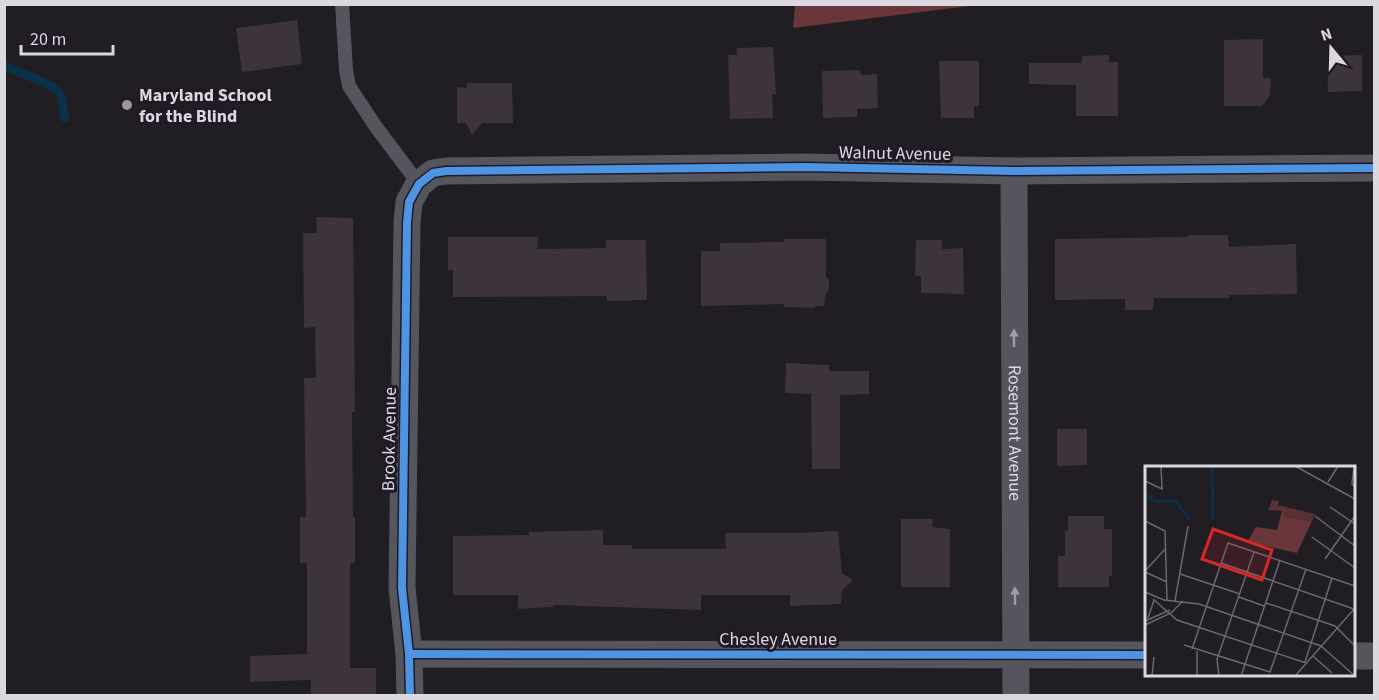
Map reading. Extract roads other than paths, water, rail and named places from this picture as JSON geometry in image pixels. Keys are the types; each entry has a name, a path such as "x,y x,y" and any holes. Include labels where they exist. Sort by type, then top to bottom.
{"street":[{"name":"Walnut Avenue","path":"419,184 433,173 505,169 805,167 1014,171 1374,168"},
{"name":"Rosemont Avenue","path":"1014,171 1016,696"},
{"name":"Brook Avenue","path":"410,696 409,654 402,588 407,223 409,202 419,184"},
{"name":"Chesley Avenue","path":"409,654 1145,655"},
{"path":"1355,656 1374,656"}],"lane":[{"path":"342,4 346,70 350,86 376,127 419,184"}],"waterway":[{"path":"4,65 56,90 61,96 65,118"}],"place":[{"name":"Maryland School for the Blind","path":"127,105"}]}
